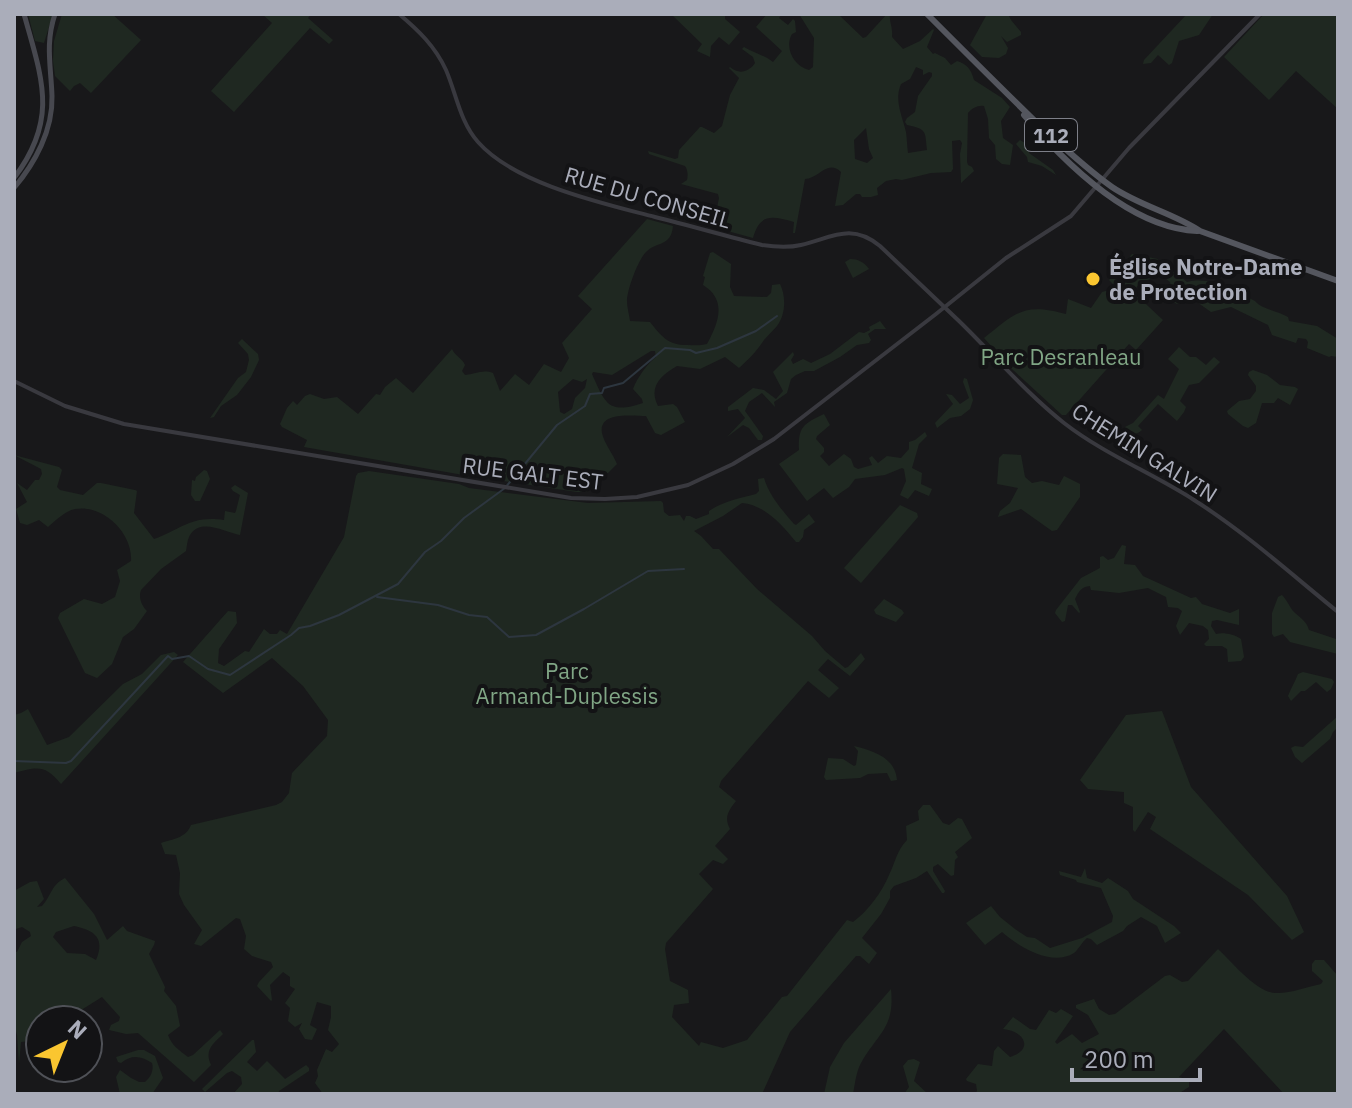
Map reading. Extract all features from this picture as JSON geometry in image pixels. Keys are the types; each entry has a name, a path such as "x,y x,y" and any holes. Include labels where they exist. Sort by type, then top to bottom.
{"main road":[{"path":"14,178 29,156 43,114 43,91 24,14"},
{"path":"14,188 29,169 48,128 52,104 48,49 55,14"},
{"name":"112","path":"927,14 1073,157 1102,180 1136,202 1186,222 1200,231 1338,281"},
{"path":"33,47 48,49"},
{"name":"112","path":"1001,88 1049,144 1097,187 1160,222 1183,230 1200,231"}],"street":[{"name":"RUE DU CONSEIL","path":"399,14 438,55 470,132 485,149 507,164 575,194 762,245 790,247 833,235 860,234 875,242 945,307"},
{"name":"RUE GALT EST","path":"14,381 65,406 124,424 558,496 621,498 688,485 747,456 797,421 1006,258 1071,216 1129,148 1260,14"},
{"name":"CHEMIN GALVIN","path":"945,307 1062,421 1107,452 1207,509 1338,612"}],"green space":[{"path":"28,14 53,14 44,43 35,41"},
{"path":"62,14 112,14 141,40 91,93 80,83 70,91 55,76 54,41"},
{"path":"262,14 311,14 308,18 333,40 329,44 310,28 234,112 211,91 272,23"},
{"path":"671,14 728,14 725,19 740,32 729,45 719,37 711,46 710,57 697,51 702,44"},
{"path":"767,14 781,15 779,18 788,25 793,19 796,32 790,39 790,50 799,65 809,70 813,67 814,38 799,14 838,14 863,38 890,14 892,37 903,49 920,41 933,29 927,47 933,54 945,58 951,65 957,61 963,64 974,80 1002,98 1010,107 1001,121 1003,138 1013,145 1010,165 996,159 995,145 989,138 988,119 984,106 980,106 968,113 967,162 974,171 961,183 960,140 952,141 951,172 886,181 877,188 878,195 862,197 856,194 843,205 835,206 841,172 831,168 805,179 795,233 794,222 773,218 759,224 753,238 713,227 718,194 681,184 687,180 685,166 649,154 648,151 678,158 679,150 700,127 714,133 722,126 730,95 739,78 729,68 744,71 755,63 753,57 742,49 744,47 773,62 782,51 756,27","holes":["916,67 923,70 923,75 929,72 932,76 918,96 915,112 905,122 924,132 927,150 908,153 898,96 901,84 910,79","866,128 873,158 867,163 855,159 854,140"]},
{"path":"987,14 1008,14 1021,32 1021,35 1007,42 1001,36 1008,48 1006,54 999,58 982,57 970,45"},
{"path":"1187,14 1213,14 1199,35 1179,41 1172,63 1169,65 1158,55 1151,63 1143,64 1144,60"},
{"path":"1264,14 1338,14 1338,109 1296,71 1269,100 1224,57"},
{"path":"1020,140 1028,145 1029,153 1056,175 1028,162 1016,144"},
{"path":"647,219 673,226 672,233 666,241 646,252 636,268 627,296 630,321 650,322 662,336 675,344 707,344 718,312 715,297 703,285 703,276 713,252 731,264 730,287 734,296 767,297 772,285 780,284 784,305 777,326 739,368 725,357 700,369 677,366 661,378 654,393 658,406 673,404 685,422 661,435 655,433 646,416 618,416 606,421 602,433 617,464 608,473 595,473 587,492 469,476 304,447 307,440 280,424 293,401 297,405 310,394 324,399 337,397 358,414 396,378 413,393 452,349 465,365 462,371 465,375 493,373 500,391 515,374 529,385 544,364 561,372 569,358 562,343 592,309 578,296","holes":["655,351 656,357 633,389 643,403 622,408 609,404 593,372 612,375","573,379 582,382 587,379 572,409 564,414 560,412 558,392"]},
{"name":"Parc Desranleau","path":"1132,254 1158,259 1154,265 1161,263 1187,282 1205,281 1222,285 1288,317 1289,321 1317,326 1338,339 1338,357 1329,357 1307,348 1306,339 1298,338 1296,343 1272,335 1268,325 1231,307 1211,312 1194,300 1177,304 1159,300 1155,296 1172,291 1170,282 1161,275 1142,280 1133,292 1163,320 1136,350 1129,344 1066,415 1062,415 984,338 1021,312 1040,309 1066,314 1068,299 1091,308 1102,292 1117,288 1109,280"},
{"path":"850,259 861,261 869,269 853,278 845,262"},
{"path":"880,321 886,329 875,329 868,334 869,343 857,345 814,371 805,371 791,379 787,393 774,402 775,407 762,393 749,402 745,411 763,436 762,440 758,440 743,425 727,437 745,418 738,409 728,411 728,407 753,388 764,390 776,399 783,391 773,372 793,352 793,364 803,359 811,363 830,354 859,332 870,330 869,327"},
{"path":"242,339 258,354 259,360 237,395 210,418 238,378 246,372 248,354 238,343"},
{"path":"1179,347 1206,365 1214,357 1220,362 1199,383 1189,385 1180,401 1186,407 1177,421 1158,404 1138,426 1142,430 1134,434 1126,433 1125,427 1133,423 1158,395 1164,399 1179,369 1168,359"},
{"path":"1253,370 1267,375 1280,385 1298,389 1290,405 1278,398 1274,403 1262,403 1256,423 1248,428 1227,411 1239,401 1250,399 1256,391 1248,375"},
{"path":"964,378 973,400 970,409 937,428 935,423 953,404 946,394 952,395 960,404 969,398"},
{"path":"824,414 830,425 816,439 824,448 820,456 829,466 844,454 858,469 872,465 869,458 872,456 878,463 887,456 901,458 909,449 909,442 925,432 927,436 919,444 912,468 922,473 921,484 932,489 929,496 915,490 908,499 900,495 906,481 902,468 885,475 855,479 833,498 824,488 807,501 779,464 799,450 803,427"},
{"path":"1003,454 1021,455 1025,477 1032,483 1042,481 1059,485 1064,476 1080,484 1080,497 1057,530 1052,531 1021,509 998,517 1018,488 997,484 999,458"},
{"path":"14,455 59,467 62,470 57,487 60,490 83,495 101,483 137,491 134,513 154,539 195,521 224,520 225,511 235,513 240,495 231,488 235,485 248,493 240,535 213,527 193,531 186,551 161,569 141,590 141,602 147,611 134,629 123,637 112,664 97,678 85,673 58,618 60,613 84,599 102,604 115,597 120,581 117,570 131,561 127,540 106,516 86,509 68,512 48,527 39,520 27,525 20,523 16,509 27,502 17,483 27,490 42,474 41,469"},
{"path":"204,470 210,479 200,501 195,501 191,495 192,480 195,481"},
{"name":"Parc Armand-Duplessis","path":"369,471 588,503 661,501 664,512 669,516 680,515 684,521 686,516 696,519 720,505 756,494 759,491 758,479 764,478 772,496 794,524 809,514 815,522 804,530 803,537 796,542 766,512 742,503 694,531 713,549 719,549 757,589 845,668 861,653 865,659 850,676 828,659 818,670 839,688 829,698 808,681 721,781 719,787 736,801 728,815 730,829 715,846 728,859 723,864 713,860 699,874 713,889 666,943 670,981 688,990 689,1003 674,1005 672,1017 699,1046 701,1042 723,1048 747,1040 782,997 787,996 847,920 853,922 874,901 907,840 906,826 919,820 918,811 923,805 930,805 943,823 949,825 958,818 962,819 972,838 955,852 958,857 954,875 951,876 938,864 933,867 944,893 927,871 894,886 881,914 862,938 877,953 869,964 856,956 790,1032 762,1094 323,1094 315,1083 317,1070 326,1049 332,1052 339,1044 328,1030 331,1006 317,1002 310,1025 317,1029 312,1040 305,1039 299,1029 302,1023 295,1027 288,1021 290,1008 285,1003 295,989 290,986 290,977 283,972 270,985 271,1001 257,986 273,967 271,962 252,956 244,949 246,936 240,919 236,918 201,946 194,944 202,930 179,894 180,873 176,855 165,854 161,843 182,835 191,825 282,802 289,793 292,773 327,736 328,720 303,686 272,658 223,693 183,662 228,611 236,612 237,623 219,649 218,663 224,666 245,651 249,652 264,629 270,634 277,634 280,630 287,634 344,537 356,476"},
{"path":"900,505 917,513 918,517 861,583 844,568"},
{"path":"1122,545 1126,546 1124,564 1135,565 1143,576 1191,598 1196,597 1202,604 1230,613 1239,609 1239,625 1217,620 1212,621 1211,626 1216,634 1241,639 1244,657 1241,661 1228,662 1227,649 1222,646 1206,646 1208,630 1203,626 1189,623 1180,635 1176,626 1182,611 1168,607 1166,597 1148,588 1119,593 1084,587 1075,599 1080,612 1068,605 1065,621 1062,622 1056,610 1081,578 1100,568 1100,557 1108,560 1114,558"},
{"path":"1282,595 1309,630 1336,639 1338,637 1338,654 1290,642 1283,634 1274,637 1272,613 1278,597"},
{"path":"884,599 904,613 896,622 876,614 874,610"},
{"path":"174,652 178,655 61,784 45,770 29,769 14,773 14,715 28,709 47,745 69,737 123,684 142,674 161,655"},
{"path":"1303,672 1332,679 1331,689 1327,692 1316,682 1291,701 1289,693 1298,674"},
{"path":"1162,711 1191,787 1287,896 1304,932 1292,940 1248,895 1150,829 1156,817 1148,812 1135,832 1133,807 1124,803 1124,792 1088,789 1080,780 1126,715"},
{"path":"1338,716 1338,727 1330,739 1302,763 1295,757 1291,748 1303,747"},
{"path":"854,746 888,760 897,780 891,781 887,773 826,780 828,758 843,759 856,765 858,751"},
{"path":"1085,868 1087,878 1102,883 1108,878 1181,933 1165,943 1157,926 1141,917 1097,945 1087,938 1074,953 1056,958 1026,949 1002,932 985,945 966,923 991,906 1015,929 1050,948 1082,938 1112,922 1113,916 1101,888 1077,882 1060,875 1059,871 1081,877"},
{"path":"65,878 94,914 107,940 123,926 127,931 155,941 149,954 165,987 164,991 176,1006 180,1026 168,1035 176,1048 188,1057 220,1030 223,1034 209,1051 211,1065 194,1082 138,1033 109,1030 120,1017 102,997 91,1004 24,1004 24,1042 21,1042 19,1064 14,1024 14,951 17,952 22,942 31,936 22,927 16,929 14,949 14,891 37,881 44,899 37,907 42,906 54,887","holes":["74,926 92,932 99,946 96,960 85,954 67,953 53,937 56,932"]},
{"path":"1218,949 1252,982 1275,993 1321,984 1323,981 1312,971 1315,960 1324,960 1338,976 1338,1094 1284,1094 1224,1029 1179,1077 1189,1080 1189,1087 1178,1094 975,1094 976,1084 967,1081 978,1064 992,1066 998,1046 1010,1057 1022,1050 1024,1041 1021,1037 1003,1029 1013,1017 1036,1030 1049,1010 1056,1013 1061,1009 1073,1016 1055,1042 1057,1044 1072,1034 1082,1043 1099,1034 1088,1015 1076,1005 1094,999 1099,1009 1109,1015 1115,1014 1165,976 1188,981"},
{"path":"891,989 888,1022 859,1067 853,1094 824,1094 830,1067 844,1043"},
{"path":"252,1040 256,1052 247,1062 257,1071 267,1061 285,1079 306,1065 309,1071 278,1094 233,1094 242,1084 241,1077 232,1071 205,1092 202,1089"},
{"path":"138,1050 155,1056 163,1078 152,1094 120,1094 116,1077 120,1070 139,1082 145,1082 152,1073 152,1063 144,1059 133,1057 118,1062 116,1057"},
{"path":"914,1059 920,1062 914,1081 928,1094 904,1094 909,1087 903,1066"}],"waterway":[{"path":"14,761 71,761 168,656 172,659 189,656 208,669 230,675 299,628 339,615 398,584 425,552 505,488 557,425 585,406 590,394 602,393 604,388 623,383 665,348 696,353 717,348 756,331 777,316"},
{"path":"377,597 438,605 487,617 509,637 536,635 648,571 684,569"}],"place":[{"name":"Église Notre-Dame de Protection","path":"1093,279"}]}
